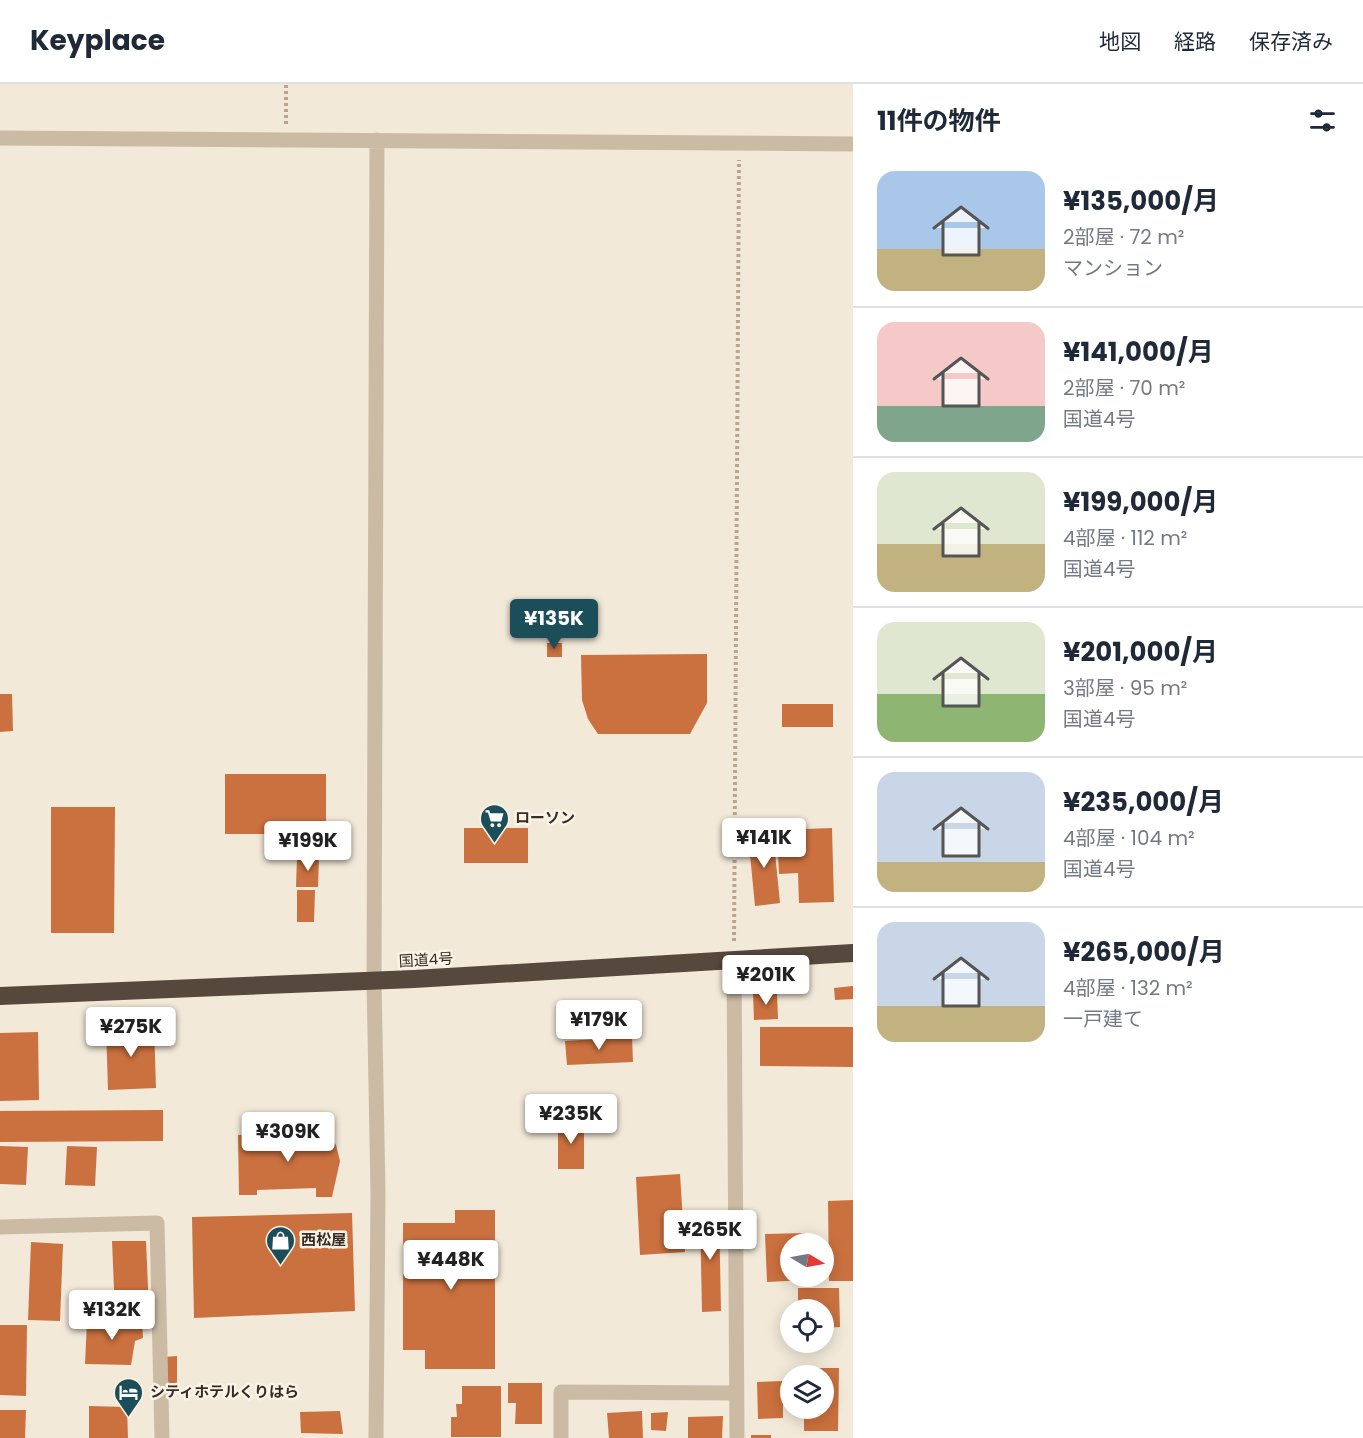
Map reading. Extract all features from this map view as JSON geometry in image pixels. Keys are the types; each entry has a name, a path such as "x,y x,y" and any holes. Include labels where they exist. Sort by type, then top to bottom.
{"highway":[{"name":"国道4号","path":"0,996 374,980 853,953"}],"street":[{"path":"0,138 853,144"},
{"path":"376,1438 378,1192 374,980 377,140"},
{"path":"734,959 737,1438"},
{"path":"0,1227 157,1223 162,1438"},
{"path":"561,1438 561,1392 736,1393"}],"path":[{"path":"285,140 286,84"},
{"path":"734,959 739,144"}],"building":[{"path":"547,643 562,643 562,657 547,657"},
{"path":"707,654 707,703 690,734 598,734 588,719 582,700 581,655"},
{"path":"0,694 12,694 13,731 0,732"},
{"path":"782,704 833,704 833,727 782,727"},
{"path":"225,774 326,774 326,834 225,834"},
{"path":"51,807 115,807 114,933 51,933"},
{"path":"464,828 528,828 528,863 464,863"},
{"path":"832,828 834,902 799,903 798,873 779,874 777,830"},
{"path":"773,832 780,903 755,906 748,834"},
{"path":"297,857 319,857 318,887 296,887"},
{"path":"297,890 315,890 314,922 297,922"},
{"path":"853,986 853,999 835,1000 834,988"},
{"path":"777,991 778,1019 754,1020 753,992"},
{"path":"154,1025 156,1088 108,1090 106,1027"},
{"path":"760,1027 853,1027 853,1067 760,1066"},
{"path":"38,1032 39,1100 0,1101 0,1033"},
{"path":"632,1037 633,1062 567,1065 565,1041"},
{"path":"163,1110 163,1141 0,1142 0,1111"},
{"path":"558,1121 584,1121 584,1169 558,1169"},
{"path":"286,1128 302,1132 316,1141 315,1134 327,1133 336,1145 340,1161 332,1197 316,1197 316,1188 257,1190 257,1195 239,1195 238,1135 254,1134 255,1144 260,1143 272,1131"},
{"path":"0,1146 28,1147 26,1185 0,1184"},
{"path":"67,1146 97,1147 95,1186 65,1185"},
{"path":"680,1174 685,1252 640,1255 636,1177"},
{"path":"853,1200 853,1281 834,1281 834,1233 828,1233 828,1201"},
{"path":"455,1210 495,1210 495,1369 425,1369 425,1350 403,1350 403,1223 455,1223"},
{"path":"719,1210 721,1311 702,1312 700,1211"},
{"path":"352,1213 355,1311 194,1318 192,1217"},
{"path":"765,1234 780,1234 780,1281 767,1282"},
{"path":"112,1241 146,1241 149,1310 115,1312"},
{"path":"31,1242 63,1244 60,1321 28,1320"},
{"path":"798,1288 839,1288 840,1327 834,1327 834,1299 798,1299"},
{"path":"142,1319 143,1338 135,1341 131,1365 85,1364 87,1321"},
{"path":"0,1325 27,1325 26,1396 0,1395"},
{"path":"177,1356 177,1384 163,1385 164,1357"},
{"path":"834,1368 839,1368 838,1431 804,1431 804,1419 834,1419"},
{"path":"780,1381 780,1418 758,1419 757,1382"},
{"path":"508,1383 542,1383 542,1424 515,1424 516,1403 508,1403"},
{"path":"462,1386 501,1386 501,1437 451,1437 451,1417 457,1417 456,1404 462,1404"},
{"path":"89,1406 127,1407 128,1438 89,1438"},
{"path":"0,1410 26,1410 25,1438 0,1438"},
{"path":"340,1411 343,1434 301,1433 300,1412"},
{"path":"642,1411 643,1438 609,1438 607,1413"},
{"path":"668,1412 666,1431 651,1430 651,1413"},
{"path":"723,1416 722,1438 688,1438 688,1417"},
{"path":"751,1435 771,1435 771,1438 751,1438"}],"place":[{"name":"ローソン","path":"494,844"},
{"name":"西松屋","path":"280,1266"},
{"name":"シティホテルくりはら","path":"129,1418"}]}
